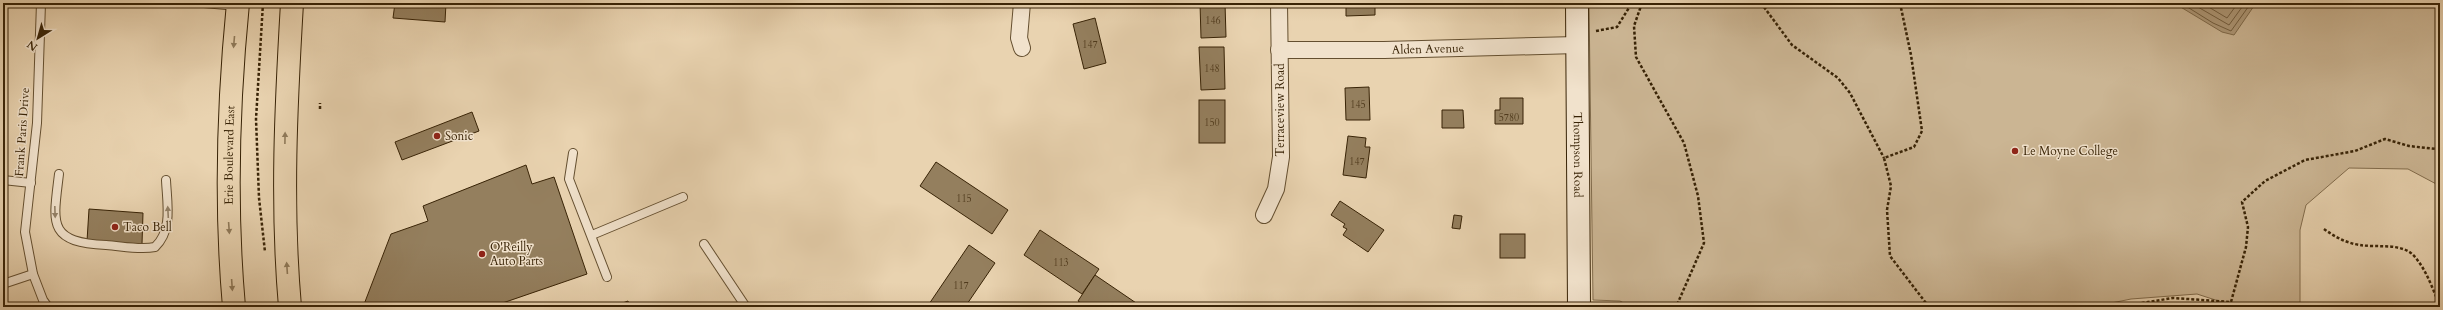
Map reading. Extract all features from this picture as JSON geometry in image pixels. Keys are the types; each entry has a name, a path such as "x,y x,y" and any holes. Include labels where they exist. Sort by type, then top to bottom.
{"main road":[{"path":"290,307 284,216 285,126 292,3"},
{"name":"Erie Boulevard East","path":"234,307 228,214 234,47 238,4"}],"street":[{"path":"1022,3 1019,38 1022,48"},
{"name":"Terraceview Road","path":"1264,214 1276,189 1281,157 1279,50 1280,3"},
{"name":"Thompson Road","path":"1577,3 1579,307"},
{"name":"Alden Avenue","path":"1279,50 1384,50 1577,40"}],"lane":[{"name":"Frank Paris Drive","path":"41,3 37,123 26,232 33,274 43,300 48,307"},
{"path":"204,3 238,4"},
{"path":"573,153 569,179 608,277"},
{"path":"59,174 54,213 57,224 67,238 81,244 149,248 155,247 162,241 166,230 168,219 166,180"},
{"path":"3,180 31,183"},
{"path":"592,235 683,197"},
{"path":"704,244 746,307"},
{"path":"3,284 33,274"}],"path":[{"path":"264,3 256,119 259,198 266,260"},
{"path":"1577,40 1617,27 1632,3"},
{"path":"1642,3 1634,26 1636,57 1684,143 1698,196 1704,243 1676,307"},
{"path":"1761,3 1792,45 1838,78 1850,93 1884,158 1890,186 1887,210 1890,256 1929,307"},
{"path":"1884,158 1914,147 1922,131 1911,55 1900,3"},
{"path":"320,103 320,109"},
{"path":"2117,307 2173,298 2231,302 2246,247 2248,227 2242,202 2265,182 2305,160 2355,151 2384,139 2409,146 2436,149 2440,151"},
{"path":"2436,149 2440,142"},
{"path":"2324,229 2335,237 2354,244 2405,249 2414,256 2423,268 2440,306"}],"shaded area":[{"name":"Le Moyne College","path":"1589,3 2440,3 2440,186 2408,169 2349,168 2306,205 2300,230 2300,307 2237,307 2197,294 2131,299 2092,307 1631,307 1620,301 1593,300"}],"water":[{"path":"2174,3 2256,3 2234,35 2222,32"}],"building":[{"path":"395,3 446,3 445,22 393,18"},
{"path":"1200,3 1225,3 1226,37 1201,38"},
{"path":"1346,3 1375,3 1375,15 1346,16"},
{"path":"1492,3 1517,3 1517,7 1492,7"},
{"path":"1095,18 1106,63 1084,69 1073,24"},
{"path":"1199,47 1224,47 1225,89 1201,90"},
{"path":"1369,87 1370,120 1346,120 1345,88"},
{"path":"1500,98 1523,98 1523,124 1495,124 1495,110 1500,110"},
{"path":"1199,100 1225,100 1225,143 1199,143"},
{"path":"1442,110 1463,110 1464,128 1442,128"},
{"name":"Sonic","path":"472,112 479,131 402,160 395,142"},
{"path":"1348,136 1366,138 1365,147 1370,147 1366,178 1343,175"},
{"path":"936,162 1008,210 992,234 920,186"},
{"name":"O'Reilly Auto Parts","path":"526,165 532,184 554,177 587,274 491,307 363,307 391,234 428,221 423,206"},
{"path":"1340,201 1384,230 1368,252 1343,235 1347,229 1343,227 1345,224 1331,215"},
{"name":"Taco Bell","path":"89,209 143,213 142,244 87,241"},
{"path":"1454,215 1462,216 1460,229 1452,228"},
{"path":"1040,230 1099,269 1082,294 1024,255"},
{"path":"1500,234 1525,234 1525,258 1500,258"},
{"path":"969,245 995,263 965,307 927,307"},
{"path":"1095,275 1142,307 1087,307 1078,301"},
{"path":"628,301 630,307 612,307"}],"place":[{"name":"Sonic","path":"437,136"},
{"name":"Le Moyne College","path":"2015,151"},
{"name":"Taco Bell","path":"115,227"},
{"name":"O'Reilly Auto Parts","path":"482,254"}]}
